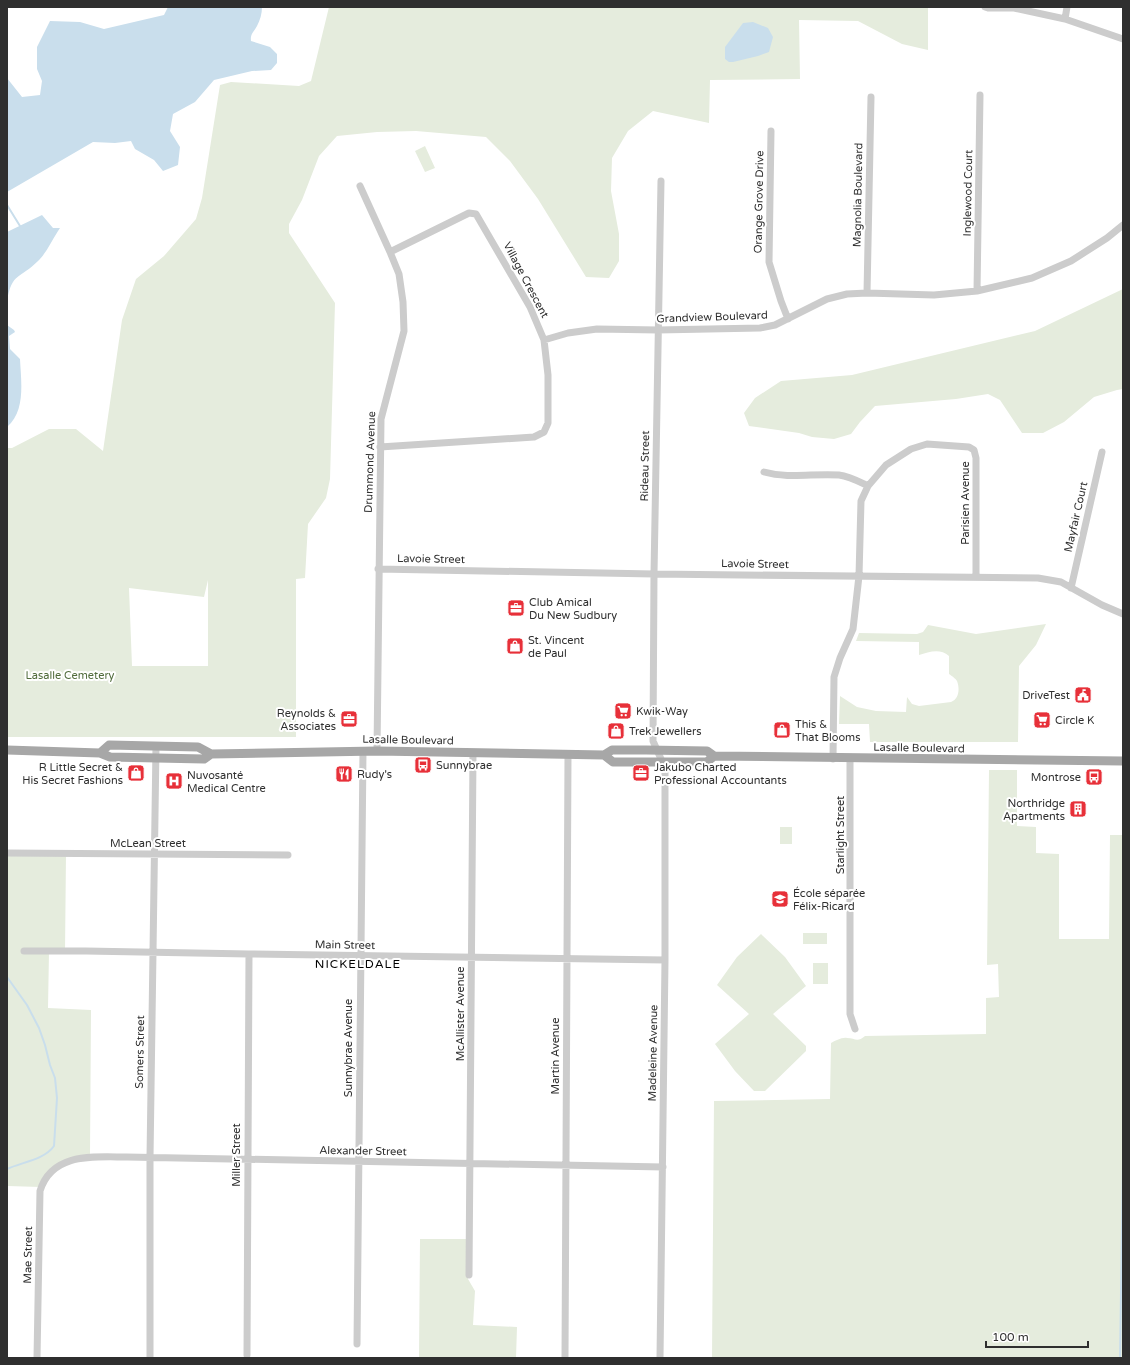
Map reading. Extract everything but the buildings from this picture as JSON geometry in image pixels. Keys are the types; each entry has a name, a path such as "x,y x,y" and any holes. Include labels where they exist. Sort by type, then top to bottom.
{"main road":[{"name":"Lasalle Boulevard","path":"100,753 109,745 198,747 211,754 377,751 604,756 613,762 662,763 708,762 714,756"},
{"name":"Lasalle Boulevard","path":"7,750 100,753 110,757 204,759 211,754"},
{"name":"Lasalle Boulevard","path":"604,756 612,750 657,750 707,751 714,756 834,759 1123,761"}],"street":[{"path":"985,7 1014,8 1065,19 1123,39"},
{"path":"1065,19 1067,7"},
{"name":"Inglewood Court","path":"977,291 980,95"},
{"name":"Magnolia Boulevard","path":"867,293 871,97"},
{"name":"Orange Grove Drive","path":"771,131 769,262 788,319"},
{"name":"Rideau Street","path":"657,750 653,741 654,574 661,181"},
{"name":"Drummond Avenue","path":"360,186 399,274 403,302 404,331 381,419 377,751"},
{"name":"Village Crescent","path":"380,447 534,437 544,432 548,423 548,375 544,340 530,306 476,214 469,213 390,252"},
{"name":"Grandview Boulevard","path":"544,340 596,329 658,330 760,328 775,325 828,299 847,294 867,293 934,295 977,291 1032,278 1065,264 1107,238 1123,225"},
{"name":"Parisien Avenue","path":"834,759 834,677 840,658 853,629 859,576 862,501 868,486 886,465 910,449 927,444 969,446 974,450 976,458 976,577"},
{"name":"Mayfair Court","path":"1071,588 1102,452"},
{"path":"764,472 776,475 839,475 857,480 868,486"},
{"name":"Lavoie Street","path":"378,569 654,574 1038,578 1061,582 1102,605 1123,614"},
{"name":"Somers Street","path":"150,1358 150,1158 156,746"},
{"name":"Madeleine Avenue","path":"657,750 665,774 665,960 660,1358"},
{"name":"Sunnybrae Avenue","path":"357,1344 363,751"},
{"name":"McAllister Avenue","path":"469,1275 473,753"},
{"name":"Martin Avenue","path":"565,1358 568,755"},
{"name":"Starlight Street","path":"850,759 850,1014 855,1029"},
{"name":"McLean Street","path":"7,853 288,855"},
{"name":"Main Street","path":"24,951 665,960"},
{"name":"Miller Street","path":"246,1355 249,954"},
{"name":"Alexander Street","path":"64,1163 86,1157 663,1167"},
{"name":"Mae Street","path":"37,1358 40,1191 42,1183 48,1175 64,1163"}],"green space":[{"name":"Lasalle Cemetery","path":"329,7 928,7 928,50 902,44 858,21 799,20 800,79 710,80 709,123 653,111 628,131 612,158 611,191 619,234 619,261 609,278 586,277 538,199 510,161 486,137 416,131 377,132 337,136 319,156 302,200 289,224 289,233 335,303 330,479 326,498 308,524 305,578 296,579 296,737 7,737 7,448 12,448 49,429 76,429 103,451 122,320 136,279 164,256 196,219 202,198 220,85 231,82 299,86 311,81","holes":["208,580 208,666 132,666 129,588 204,597"]},
{"path":"425,146 435,168 425,172 415,151"},
{"path":"1123,289 1123,389 1094,397 1064,422 1043,433 1022,433 1000,400 988,394 956,399 875,406 851,434 834,439 812,437 799,433 749,426 744,413 755,398 781,381 852,375 1035,331"},
{"path":"1046,624 1036,645 1019,666 1018,742 870,742 869,724 839,724 840,696 857,707 876,711 906,712 907,697 912,704 919,706 954,701 958,693 957,681 949,674 949,656 946,654 934,651 919,655 919,642 856,641 859,633 917,634 923,632 928,625 976,634"},
{"path":"989,770 1017,770 1017,826 1036,827 1036,853 1059,854 1059,939 1109,939 1110,835 1123,835 1123,1358 712,1358 714,1101 830,1099 831,1043 843,1038 858,1040 865,1036 986,1034 986,998 999,997 998,964 987,965"},
{"path":"780,827 792,827 792,844 780,844"},
{"path":"7,854 66,854 65,952 49,952 48,1008 91,1010 90,1156 63,1162 41,1187 7,1186"},
{"path":"803,933 827,933 827,944 803,944"},
{"path":"761,934 785,957 806,986 773,1014 806,1046 806,1051 765,1091 754,1091 735,1071 715,1044 749,1014 717,985 737,957"},
{"path":"813,963 828,963 828,984 813,984"},
{"path":"420,1239 469,1239 468,1279 475,1291 473,1325 517,1327 516,1358 419,1358"}],"water":[{"path":"168,7 262,7 260,19 252,35 251,41 270,47 277,54 277,63 271,70 252,71 214,80 195,102 173,114 170,131 180,147 178,165 163,171 154,160 135,149 131,141 115,143 93,142 7,192 7,78 22,97 40,95 42,81 37,69 37,47 50,21 80,22 104,29 164,15"},
{"path":"753,22 768,28 773,37 769,52 758,56 729,62 725,59 725,47 743,23"},
{"path":"42,215 53,228 60,228 41,258 32,267 14,280 11,285 7,301 7,232"},
{"path":"7,325 15,332 9,336 10,349 20,359 21,395 17,413 7,427"}],"waterway":[{"path":"7,205 20,226"},
{"path":"7,977 27,1005 39,1028 55,1078 57,1098 54,1146 50,1151 39,1158 7,1169"},
{"path":"1120,1358 1123,1162"}],"place":[{"name":"Club Amical Du New Sudbury","path":"516,608"},
{"name":"St. Vincent de Paul","path":"515,646"},
{"name":"DriveTest","path":"1083,695"},
{"name":"Kwik-Way","path":"623,711"},
{"name":"Reynolds & Associates","path":"349,719"},
{"name":"Circle K","path":"1042,720"},
{"name":"This & That Blooms","path":"782,730"},
{"name":"Trek Jewellers","path":"616,731"},
{"name":"Sunnybrae","path":"423,765"},
{"name":"R Little Secret & His Secret Fashions","path":"136,773"},
{"name":"Jakubo Charted Professional Accountants","path":"641,773"},
{"name":"Rudy's","path":"344,774"},
{"name":"Montrose","path":"1094,777"},
{"name":"Nuvosanté Medical Centre","path":"174,781"},
{"name":"Northridge Apartments","path":"1078,809"},
{"name":"École séparée Félix-Ricard","path":"780,899"}],"district":[{"name":"NICKELDALE","path":"358,964"}]}
